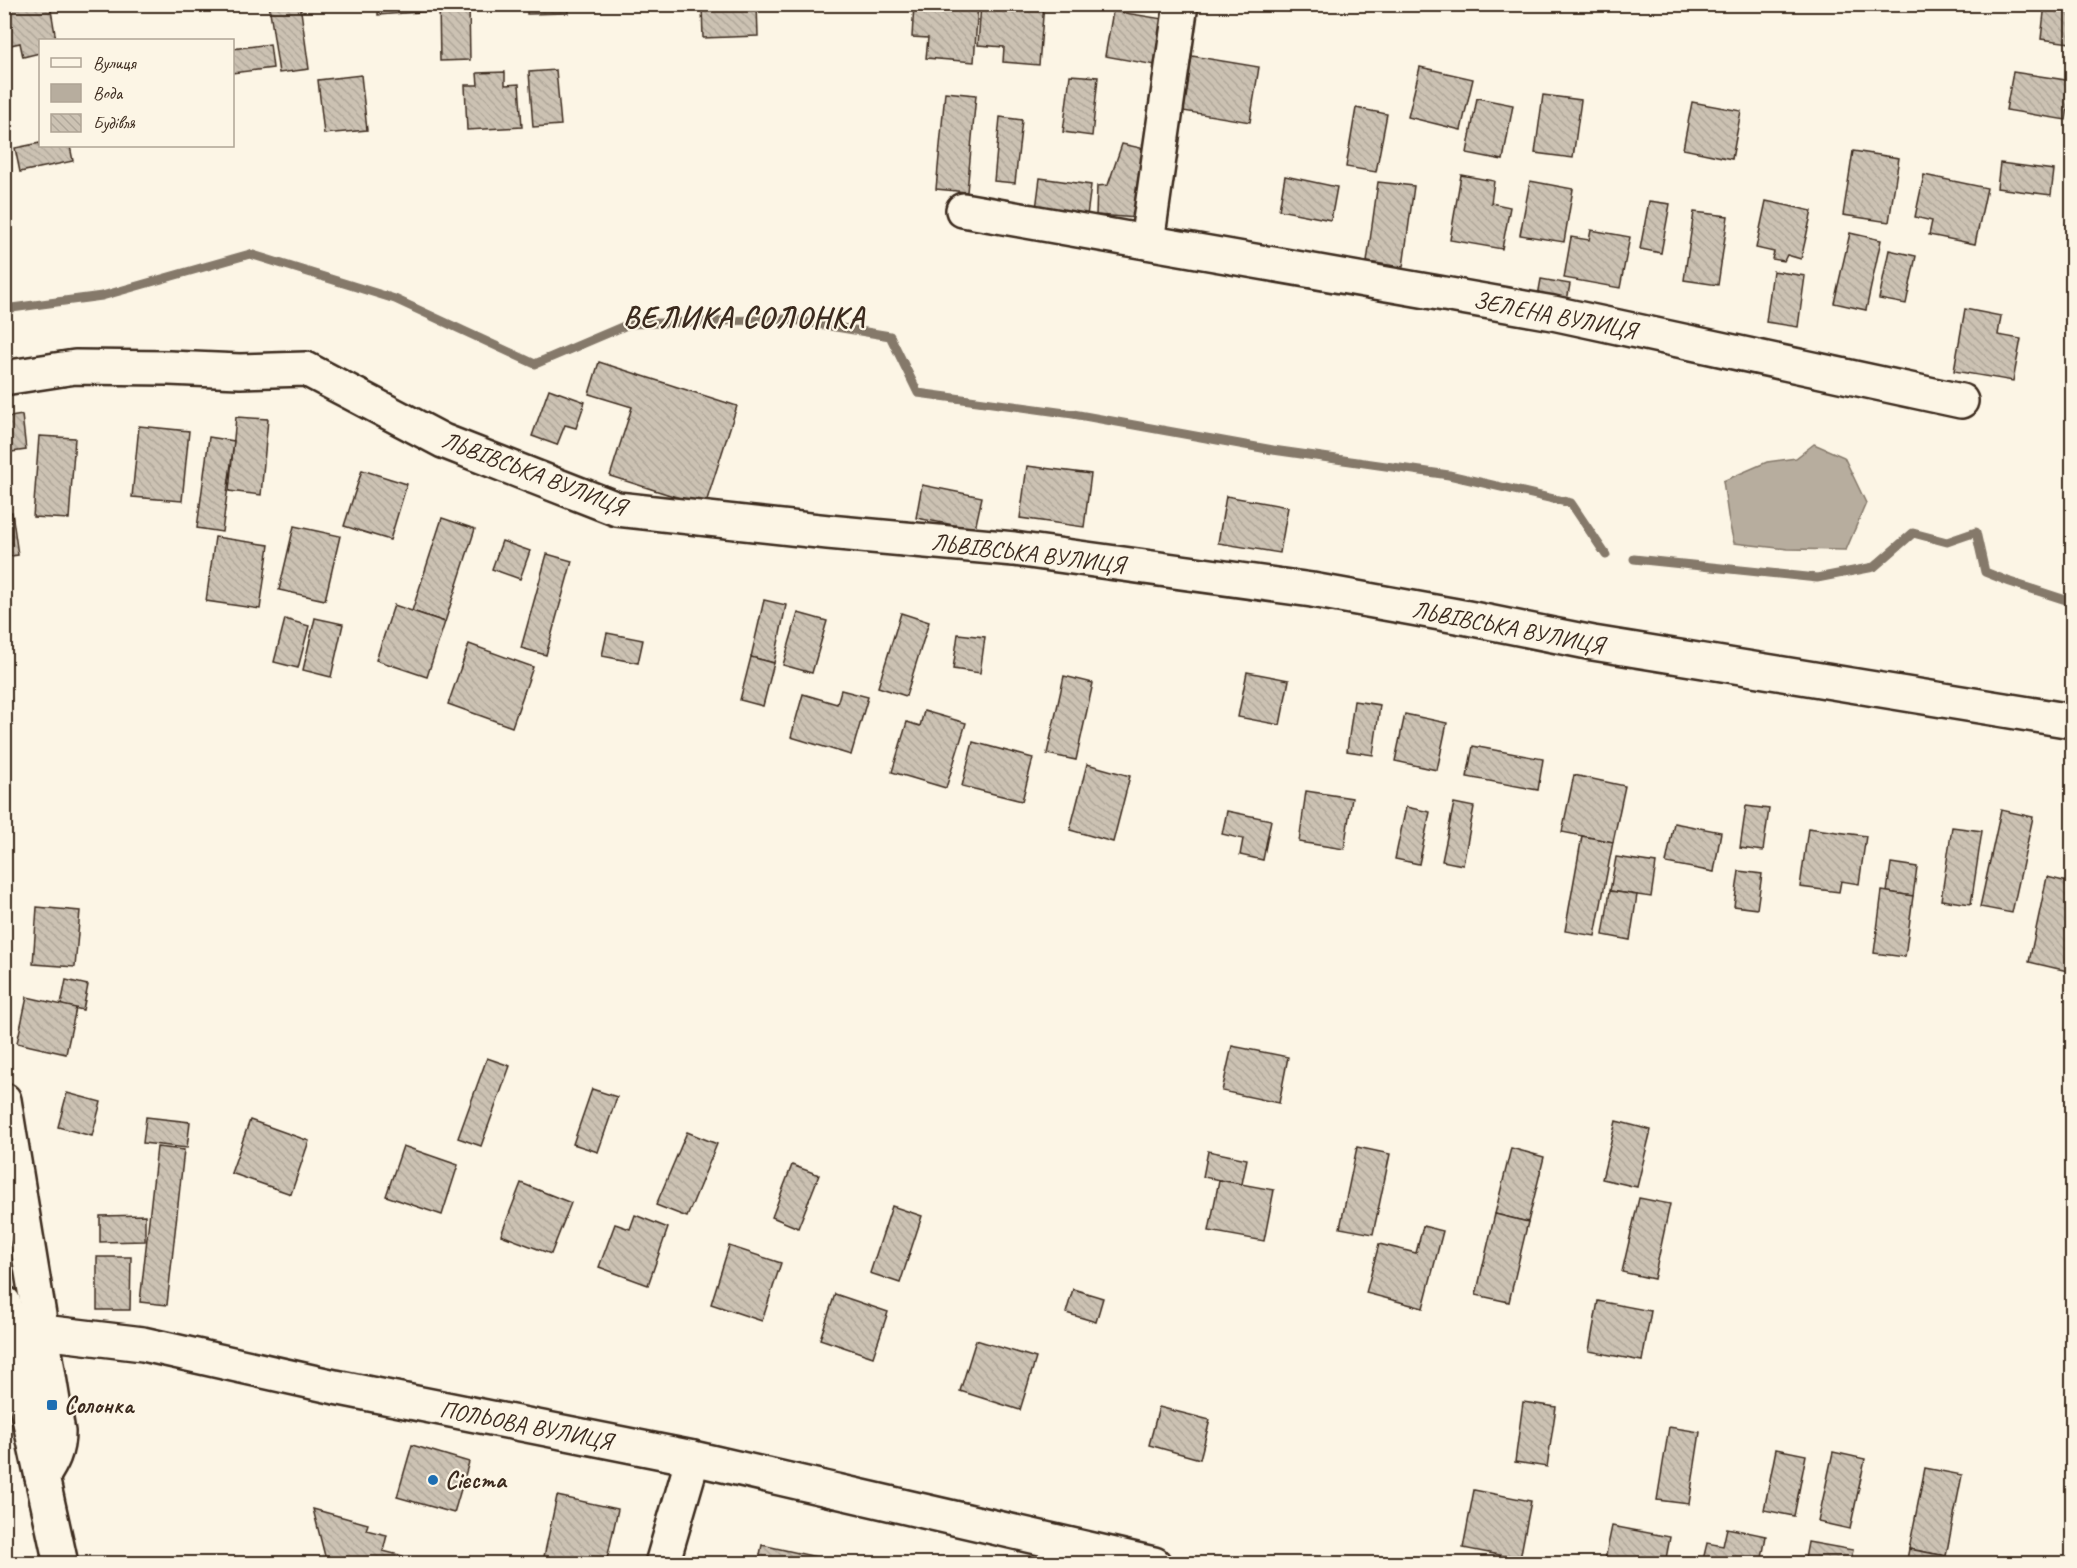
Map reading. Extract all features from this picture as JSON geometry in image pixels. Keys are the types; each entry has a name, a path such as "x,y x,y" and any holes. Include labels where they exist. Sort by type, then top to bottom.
{"main road":[{"path":"1147,242 1181,4"},
{"name":"ЗЕЛЕНА ВУЛИЦЯ","path":"963,210 1553,313 1961,401"},
{"name":"ЛЬВІВСЬКА ВУЛИЦЯ","path":"4,378 75,367 240,371 306,369 443,441 617,509 1014,549 1312,590 1593,643 2073,722"},
{"path":"4,1100 58,1432 58,1445 54,1459 42,1478"},
{"path":"4,1303 61,1563"},
{"name":"ПОЛЬОВА ВУЛИЦЯ","path":"43,1332 143,1344 347,1389 693,1458 1154,1563"},
{"path":"662,1563 693,1458"}],"water":[{"path":"1814,444 1844,457 1866,503 1846,550 1788,549 1734,543 1723,481 1767,462 1796,458"}],"building":[{"path":"4,4 50,4 56,39 39,39 39,53 23,57 20,43 6,46"},
{"path":"208,4 246,4 209,11"},
{"path":"269,4 300,4 309,69 279,73"},
{"path":"378,4 433,4 433,11 378,15"},
{"path":"439,4 469,4 470,60 440,61"},
{"path":"527,4 568,4 568,13 527,14"},
{"path":"757,4 758,36 703,38 702,6"},
{"path":"914,4 978,4 974,62 926,58 928,38 912,37"},
{"path":"981,4 1044,4 1039,65 1003,62 1004,47 978,45"},
{"path":"2045,4 2072,4 2070,43 2041,39"},
{"path":"1113,11 1163,19 1155,65 1105,56"},
{"path":"270,44 273,68 234,73 234,49"},
{"path":"1192,56 1259,67 1250,122 1183,111"},
{"path":"1420,67 1473,79 1461,130 1408,117"},
{"path":"556,70 561,125 533,127 529,72"},
{"path":"505,72 505,85 519,84 522,127 467,130 465,85 478,85 477,73"},
{"path":"2013,72 2072,81 2066,120 2006,110"},
{"path":"361,75 367,130 324,134 318,80"},
{"path":"1070,75 1098,77 1092,136 1063,132"},
{"path":"945,92 976,95 967,192 936,189"},
{"path":"1543,95 1581,100 1573,158 1535,153"},
{"path":"1477,98 1513,105 1503,160 1467,153"},
{"path":"1692,102 1741,111 1732,159 1683,149"},
{"path":"1356,108 1387,114 1376,172 1346,167"},
{"path":"1000,117 1022,120 1015,183 994,181"},
{"path":"39,143 39,147 70,147 73,161 20,172 15,148"},
{"path":"1122,144 1150,150 1138,218 1096,215 1097,186 1108,185"},
{"path":"1853,151 1899,158 1889,222 1843,215"},
{"path":"2000,163 2054,170 2051,195 1997,188"},
{"path":"1461,175 1494,181 1491,203 1510,207 1502,249 1450,240"},
{"path":"1924,175 1987,188 1975,244 1929,235 1932,221 1915,217"},
{"path":"1285,176 1337,187 1331,220 1279,210"},
{"path":"1040,178 1091,185 1087,216 1036,209"},
{"path":"1530,181 1573,189 1564,242 1520,235"},
{"path":"1378,182 1414,186 1403,267 1367,262"},
{"path":"1649,201 1670,204 1661,253 1640,249"},
{"path":"1766,201 1812,211 1801,259 1787,255 1784,261 1772,259 1774,252 1756,248"},
{"path":"1694,212 1728,216 1718,285 1684,280"},
{"path":"1591,230 1630,237 1620,288 1564,278 1571,237 1589,240"},
{"path":"1850,233 1881,240 1866,310 1834,303"},
{"path":"1889,250 1916,256 1906,304 1879,299"},
{"path":"1773,271 1805,276 1798,327 1766,322"},
{"path":"1541,279 1570,284 1567,301 1538,296"},
{"path":"1965,309 2001,316 1998,335 2021,339 2013,381 1954,371"},
{"path":"599,362 737,406 705,506 610,476 632,407 589,394"},
{"path":"549,389 585,402 576,428 565,425 557,445 532,436"},
{"path":"22,415 26,450 4,453 4,418"},
{"path":"236,417 268,419 261,495 229,491"},
{"path":"139,426 189,431 182,501 132,497"},
{"path":"39,436 75,438 69,519 33,517"},
{"path":"209,437 234,441 222,532 197,528"},
{"path":"1027,466 1091,474 1084,527 1020,518"},
{"path":"362,470 407,484 390,540 344,526"},
{"path":"922,485 982,497 975,529 916,518"},
{"path":"1226,496 1288,507 1280,553 1218,543"},
{"path":"12,512 18,555 4,557 4,513"},
{"path":"442,518 475,529 445,622 412,611"},
{"path":"294,526 340,536 325,600 279,590"},
{"path":"215,537 269,545 260,609 206,601"},
{"path":"502,541 530,551 520,579 492,569"},
{"path":"547,554 572,561 546,655 521,648"},
{"path":"764,600 786,605 774,663 751,657"},
{"path":"394,605 445,622 427,677 376,660"},
{"path":"798,613 827,621 812,673 783,665"},
{"path":"901,613 929,622 906,696 878,687"},
{"path":"315,618 343,624 331,677 303,670"},
{"path":"285,619 309,626 298,668 274,662"},
{"path":"607,633 643,640 638,663 602,656"},
{"path":"958,634 985,637 980,673 953,669"},
{"path":"469,644 533,667 512,727 448,704"},
{"path":"751,657 774,663 763,706 740,700"},
{"path":"1247,672 1289,680 1280,725 1238,717"},
{"path":"1064,676 1093,683 1076,760 1047,754"},
{"path":"841,690 868,697 851,755 791,737 803,694 837,704"},
{"path":"1354,701 1380,705 1373,755 1347,751"},
{"path":"924,711 966,723 946,788 892,772 907,722 920,726"},
{"path":"1405,714 1447,723 1437,770 1395,761"},
{"path":"973,742 1033,758 1022,801 962,786"},
{"path":"1473,746 1543,759 1538,790 1467,777"},
{"path":"1087,764 1130,776 1113,842 1070,830"},
{"path":"1574,775 1625,786 1613,842 1562,832"},
{"path":"1306,791 1352,798 1344,849 1299,842"},
{"path":"1454,803 1474,807 1463,865 1442,861"},
{"path":"1746,806 1769,809 1763,851 1740,848"},
{"path":"1406,807 1430,812 1419,864 1395,859"},
{"path":"2001,810 2033,817 2012,913 1980,907"},
{"path":"1227,811 1271,820 1263,860 1240,855 1243,839 1222,834"},
{"path":"1674,823 1721,832 1714,872 1666,863"},
{"path":"1952,827 1982,831 1971,904 1941,900"},
{"path":"1808,828 1866,836 1859,884 1841,881 1839,892 1800,887"},
{"path":"1582,836 1613,842 1595,936 1565,931"},
{"path":"1616,857 1656,863 1651,897 1610,891"},
{"path":"1891,863 1917,867 1913,896 1887,892"},
{"path":"1739,871 1762,874 1757,909 1734,906"},
{"path":"2047,877 2072,883 2072,972 2029,962"},
{"path":"1610,891 1637,895 1630,940 1603,935"},
{"path":"1882,891 1913,896 1905,957 1874,953"},
{"path":"37,907 80,911 75,967 33,964"},
{"path":"66,980 88,985 83,1010 61,1005"},
{"path":"27,997 76,1008 66,1054 17,1043"},
{"path":"1232,1046 1288,1057 1279,1103 1222,1091"},
{"path":"487,1058 510,1066 481,1146 458,1138"},
{"path":"592,1089 617,1097 598,1152 573,1144"},
{"path":"67,1093 101,1102 92,1136 58,1127"},
{"path":"146,1117 190,1122 187,1148 143,1143"},
{"path":"250,1120 309,1141 291,1194 231,1173"},
{"path":"1616,1121 1651,1130 1637,1187 1602,1179"},
{"path":"687,1132 717,1144 687,1217 656,1205"},
{"path":"403,1146 458,1165 442,1215 386,1196"},
{"path":"157,1147 184,1150 167,1305 140,1302"},
{"path":"1357,1147 1390,1154 1373,1234 1340,1228"},
{"path":"1511,1148 1544,1157 1528,1222 1495,1214"},
{"path":"1208,1151 1247,1159 1242,1184 1203,1177"},
{"path":"792,1165 819,1175 798,1228 772,1217"},
{"path":"1219,1180 1274,1190 1264,1241 1209,1231"},
{"path":"521,1183 571,1203 551,1254 501,1235"},
{"path":"1639,1198 1670,1204 1654,1279 1622,1272"},
{"path":"892,1206 922,1216 900,1283 870,1273"},
{"path":"1495,1214 1528,1222 1509,1302 1476,1295"},
{"path":"145,1215 145,1241 100,1242 100,1216"},
{"path":"635,1215 668,1228 648,1285 599,1267 615,1224 630,1229"},
{"path":"1423,1226 1443,1231 1423,1308 1366,1293 1379,1244 1416,1253"},
{"path":"729,1246 781,1263 762,1321 711,1304"},
{"path":"97,1257 131,1257 130,1310 97,1310"},
{"path":"1073,1289 1103,1298 1096,1322 1066,1313"},
{"path":"835,1294 888,1312 873,1357 820,1339"},
{"path":"1598,1301 1651,1311 1642,1361 1589,1351"},
{"path":"976,1340 1036,1358 1020,1410 960,1391"},
{"path":"1523,1402 1556,1407 1547,1467 1515,1462"},
{"path":"1159,1407 1210,1420 1200,1459 1149,1445"},
{"path":"1669,1427 1700,1432 1689,1504 1657,1500"},
{"name":"Сієста","path":"412,1445 469,1462 454,1513 397,1497"},
{"path":"1776,1449 1806,1455 1794,1516 1764,1510"},
{"path":"1833,1452 1865,1459 1850,1529 1818,1522"},
{"path":"1925,1468 1962,1475 1946,1556 1909,1549"},
{"path":"1474,1490 1531,1501 1520,1559 1463,1548"},
{"path":"557,1496 618,1509 606,1564 552,1564 543,1561"},
{"path":"313,1509 368,1524 366,1530 387,1535 383,1551 403,1556 402,1564 327,1564"},
{"path":"1612,1526 1670,1537 1665,1564 1604,1564"},
{"path":"1727,1528 1766,1536 1761,1564 1702,1564 1707,1543 1723,1546"},
{"path":"1808,1542 1853,1550 1850,1564 1804,1564"},
{"path":"762,1545 826,1559 825,1564 758,1564"},
{"path":"1909,1549 1946,1556 1945,1564 1906,1564"}],"waterway":[{"path":"4,309 102,296 250,254 395,299 535,364 629,324 788,319 890,336 918,393 1073,414 1273,450 1449,475 1571,503 1606,555"},
{"path":"1634,559 1817,578 1874,567 1913,533 1947,542 1976,532 1985,572 2072,602"}],"place":[{"name":"Солонка","path":"52,1405"},
{"name":"Сієста","path":"433,1480"}],"district":[{"name":"ВЕЛИКА СОЛОНКА","path":"744,317"}]}
